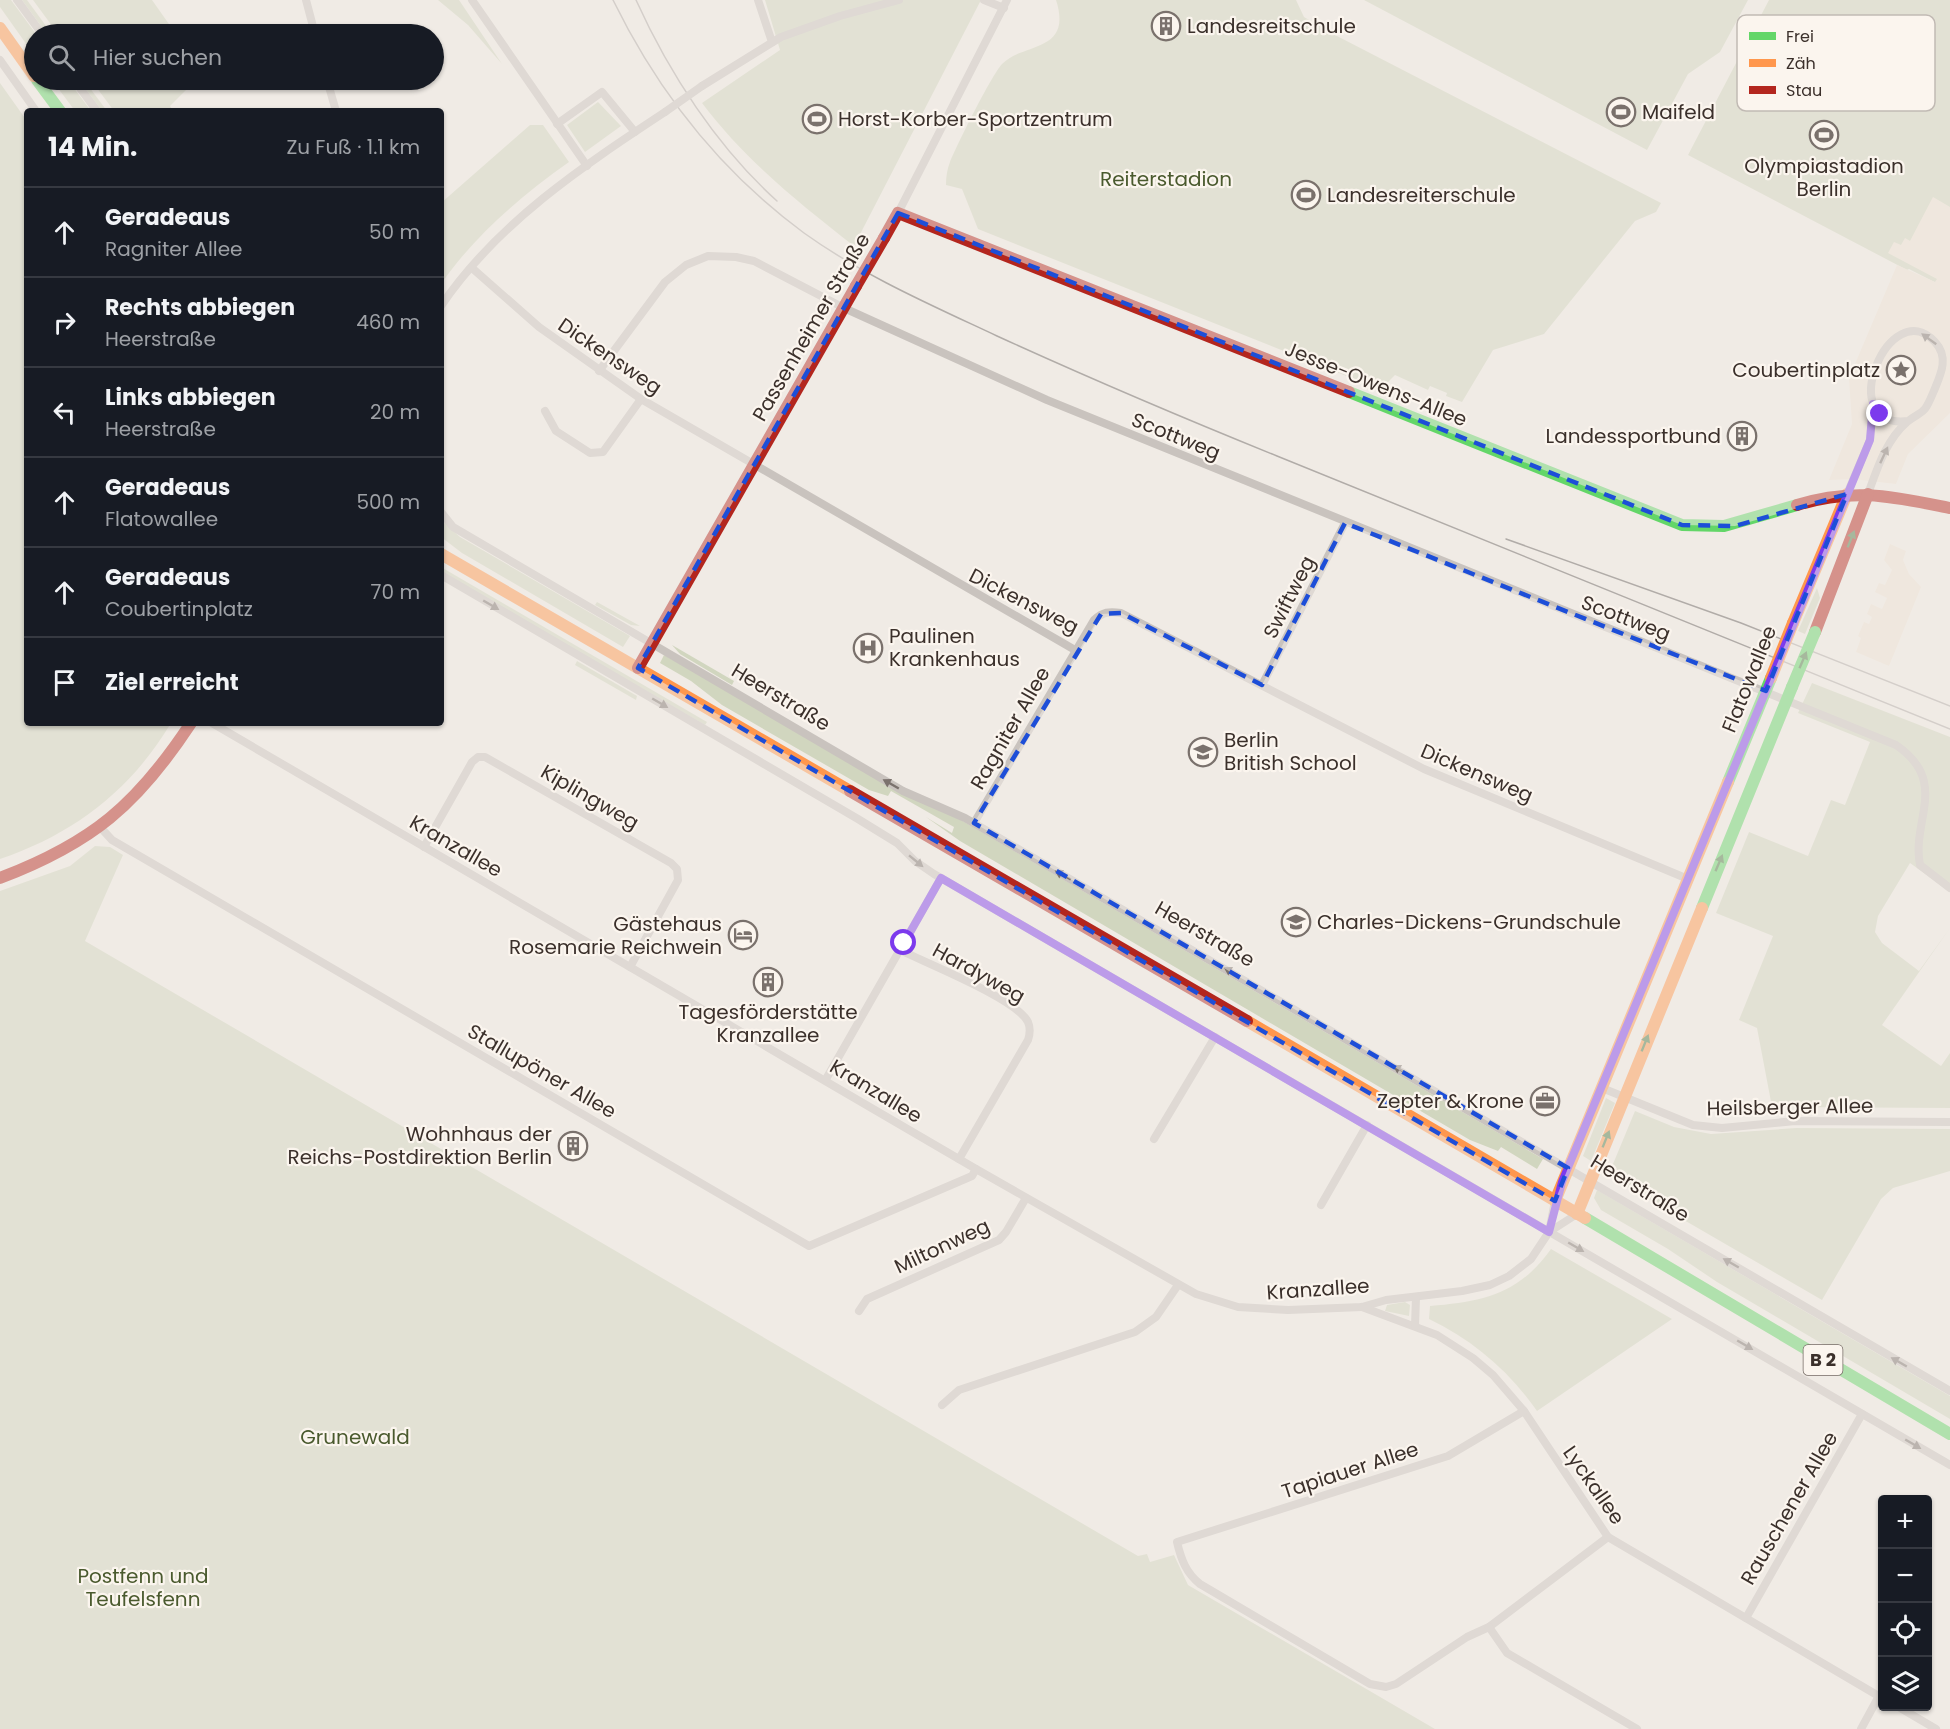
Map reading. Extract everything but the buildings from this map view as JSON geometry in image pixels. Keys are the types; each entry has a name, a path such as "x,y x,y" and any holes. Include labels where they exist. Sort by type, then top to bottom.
{"main road":[{"path":"0,28 24,62"},
{"path":"44,90 58,108"},
{"name":"Passenheimer Straße","path":"638,668 898,213"},
{"name":"Jesse-Owens-Allee","path":"898,213 1682,525 1712,529 1735,526 1809,501 1848,494 1868,494 1950,507"},
{"name":"Flatowallee","path":"1555,1201 1848,494"},
{"path":"1577,1214 1815,632 1868,494"},
{"name":"B 2","path":"444,557 1555,1201 1950,1434"},
{"path":"0,878 52,859 80,844 101,828 148,783 189,726"},
{"path":"1688,879 1709,887"}],"street":[{"path":"17,0 35,24"},
{"path":"306,0 312,24"},
{"path":"472,0 587,166"},
{"path":"758,0 772,42"},
{"path":"444,302 472,268 522,216 634,132 702,86 772,42 840,16 899,0"},
{"path":"984,0 1005,4"},
{"name":"Passenheimer Straße","path":"898,213 1005,4"},
{"path":"0,60 34,108"},
{"path":"81,90 95,108"},
{"path":"330,90 335,108"},
{"path":"557,124 602,92 634,132"},
{"name":"Scottweg","path":"599,371 665,282 686,264 708,256 736,257 754,261 844,308 1047,400 1345,524 1896,745 1915,759 1927,778 1930,791 1929,811 1919,849 1920,865 1950,888"},
{"name":"Dickensweg","path":"472,268 539,327 641,399 1075,650 1094,620 1101,614 1111,611 1121,613 1424,769 1688,879"},
{"path":"1868,494 1889,443 1908,421 1919,416 1927,408 1943,368 1941,351 1930,337 1908,332 1897,336 1889,343 1872,382 1870,393 1873,404 1880,414 1890,420 1908,421"},
{"path":"546,411 556,431 590,453 597,454 603,452 641,399"},
{"path":"1848,494 1870,440 1873,404"},
{"name":"Heerstraße","path":"444,516 453,527 903,791 947,808 974,823 1950,1391"},
{"name":"Swiftweg","path":"1262,685 1345,524"},
{"path":"444,577 858,819 897,843 915,861 941,878 1950,1465"},
{"name":"Ragniter Allee","path":"974,823 1075,650"},
{"name":"Kranzallee","path":"217,726 826,1079 1026,1198 1178,1285 1216,1301 1260,1310 1362,1307 1386,1300 1462,1291 1499,1281 1531,1259 1549,1232"},
{"name":"Kiplingweg","path":"424,847 472,762 485,757 671,863 677,869 678,880 630,967"},
{"name":"Stallupöner Allee","path":"101,828 112,840 810,1246 972,1176 976,1169"},
{"path":"826,1079 941,878"},
{"name":"Hardyweg","path":"900,950 996,997 1022,1014 1028,1022 1030,1032 1028,1040 959,1159"},
{"path":"1154,1139 1215,1037"},
{"name":"Heilsberger Allee","path":"1602,1088 1693,1125 1708,1128 1795,1121 1950,1122"},
{"path":"1321,1205 1367,1125"},
{"name":"Miltonweg","path":"859,1311 867,1299 999,1240 1026,1198"},
{"path":"1549,1232 1555,1201"},
{"path":"1549,1232 1577,1214"},
{"path":"942,1406 959,1390 1135,1332 1156,1317 1178,1285"},
{"path":"1415,1326 1416,1297"},
{"name":"Lyckallee","path":"1362,1307 1437,1335 1473,1358 1493,1375 1524,1411 1608,1537 1878,1695"},
{"name":"Tapiauer Allee","path":"1489,1627 1467,1637 1396,1684 1386,1687 1370,1684 1200,1584 1184,1565 1177,1542 1448,1456 1524,1411"},
{"name":"Rauschener Allee","path":"1746,1618 1862,1414"},
{"path":"1608,1537 1489,1627 1507,1653 1637,1729"},
{"path":"1860,1729 1878,1702"},
{"path":"1904,1711 1936,1729"}],"highlighted area":[{"path":"898,213 1682,525 1735,526 1847,494 1766,691 1345,523 1262,685 1121,613 1101,614 974,823 1568,1168 1555,1201 638,668"}],"green space":[{"path":"0,0 11,0 29,24 24,24 24,41 0,7"},
{"path":"22,0 27,0 45,24 40,24"},
{"path":"33,0 152,0 169,24 51,24"},
{"path":"438,0 459,0 502,64 468,25"},
{"name":"Horst-Korber-Sportzentrum","path":"765,0 981,0 854,246 754,162 702,103 780,50"},
{"name":"Landesreiterschule","path":"1056,0 1296,0 1304,17 1337,36 1661,203 1656,212 1635,221 1544,334 1493,350 1462,402 1430,386 1428,390 1395,375 1385,385 1364,383 978,229 962,189 946,185 949,165 983,96 1002,64 1011,57 1043,44 1052,38 1058,29 1059,17"},
{"name":"Maifeld","path":"1364,0 1748,0 1740,15 1737,15 1737,20 1720,52 1688,74 1647,150"},
{"name":"Olympiastadion Berlin","path":"1769,0 1950,0 1950,290 1907,270 1688,155 1737,61 1737,111 1935,111 1935,15 1761,15"},
{"path":"0,83 24,117 24,726 169,726 138,769 98,807 52,837 0,859"},
{"path":"59,90 75,90 89,108 73,108"},
{"path":"86,90 91,90 105,108 100,108"},
{"path":"98,90 186,90 170,106 171,108 112,108"},
{"path":"598,102 621,126 585,152 567,125"},
{"path":"530,125 543,125 569,162 500,217 469,249 444,280 444,200"},
{"path":"444,523 460,537 630,636 623,647 462,553 444,539"},
{"path":"444,569 707,722 705,725 444,574"},
{"path":"1817,588 1820,598 1805,634 1798,631"},
{"path":"597,602 640,626 631,625 595,605"},
{"path":"672,645 734,681 732,685 680,654"},
{"path":"664,655 942,809 1543,1159 1537,1169 1501,1147 1498,1151 1470,1140 960,841 926,817 952,833 954,827 891,791 888,796 869,790 722,705 691,681 660,663"},
{"path":"577,661 637,696 636,700 575,665"},
{"path":"1812,683 1950,737 1950,892 1910,863 1878,916 1875,932 1882,943 1919,971 1950,928 1882,1025 1941,1066 1950,1053 1950,1108 1772,1107 1757,1028 1739,1020 1773,936 1716,913 1749,832 1808,856 1831,800 1845,805 1870,742 1798,713"},
{"name":"Grunewald","path":"95,846 110,847 123,855 85,941 1138,1556 1147,1554 1150,1562 1174,1555 1188,1585 1435,1729 0,1729 0,891 70,866"},
{"path":"1606,1098 1615,1103 1591,1161 1583,1156"},
{"path":"1635,1111 1674,1127 1711,1134 1796,1128 1950,1129 1950,1171 1893,1188 1881,1199 1822,1300 1608,1176"},
{"path":"1597,1190 1950,1396 1950,1419 1717,1282 1668,1249 1601,1210 1594,1198"},
{"path":"1551,1249 1672,1319 1537,1411 1526,1396 1489,1358 1445,1327 1429,1319 1430,1306 1467,1302 1513,1286 1539,1264"},
{"path":"1405,1302 1410,1305 1409,1316 1385,1311 1387,1305"}],"shaded area":[{"name":"Coubertinplatz","path":"1933,197 1950,207 1950,413 1908,454 1896,484 1853,479 1829,480 1852,424 1849,378 1897,265 1935,282 1937,279 1888,253 1894,242 1901,245 1905,238 1910,241"},
{"path":"1890,544 1906,551 1903,560 1909,574 1921,587 1889,666 1856,652 1861,638 1858,636 1864,622 1869,624 1872,617 1867,614 1871,604 1882,609 1887,598 1875,592 1879,583 1885,585 1892,570 1884,560"}],"tram line":[{"path":"613,0 650,67 671,98 719,157 774,209 804,233 850,263 997,336 1171,412 1950,729"},
{"path":"636,0 664,55 696,108 734,157 777,201"},
{"path":"1506,539 1741,623 1950,706"}],"traffic: fast":[{"path":"44,90 58,108"},
{"path":"1349,392 1682,525 1724,526 1797,505"},
{"path":"1792,687 1815,632"},
{"path":"1728,782 1771,678"},
{"path":"1702,908 1792,687"},
{"path":"1585,1218 1950,1434"}],"traffic: slow":[{"path":"0,28 24,62"},
{"path":"1793,623 1847,494"},
{"path":"444,556 850,791"},
{"path":"1771,678 1793,623"},
{"path":"1555,1201 1728,782"},
{"path":"1577,1214 1702,908"},
{"path":"1247,1021 1585,1218"}],"traffic: jam":[{"path":"884,238 898,213 1349,392"},
{"path":"856,286 884,238"},
{"path":"638,668 856,286"},
{"path":"1815,632 1868,494"},
{"path":"1797,505 1837,496 1856,495 1892,497 1950,508"},
{"path":"0,878 61,851 110,818 151,777 189,726"},
{"path":"850,791 1247,1021"}],"place":[{"name":"Landesreitschule","path":"1166,26"},
{"name":"Maifeld","path":"1621,112"},
{"name":"Horst-Korber-Sportzentrum","path":"817,119"},
{"name":"Olympiastadion Berlin","path":"1824,135"},
{"name":"Landesreiterschule","path":"1306,195"},
{"name":"Coubertinplatz","path":"1901,370"},
{"name":"Landessportbund","path":"1742,436"},
{"name":"Paulinen Krankenhaus","path":"868,648"},
{"name":"Berlin British School","path":"1203,752"},
{"name":"Charles-Dickens-Grundschule","path":"1296,922"},
{"name":"Gästehaus Rosemarie Reichwein","path":"743,935"},
{"name":"Tagesförderstätte Kranzallee","path":"768,982"},
{"name":"Zepter & Krone","path":"1545,1101"},
{"name":"Wohnhaus der Reichs-Postdirektion Berlin","path":"573,1146"}],"route":[{"path":"904,943 941,878 1549,1232 1555,1201 1562,1182 1870,440 1873,404 1880,414"}],"park label":[{"name":"Reiterstadion","path":"1166,179"},
{"name":"Postfenn und Teufelsfenn","path":"143,1588"}]}
